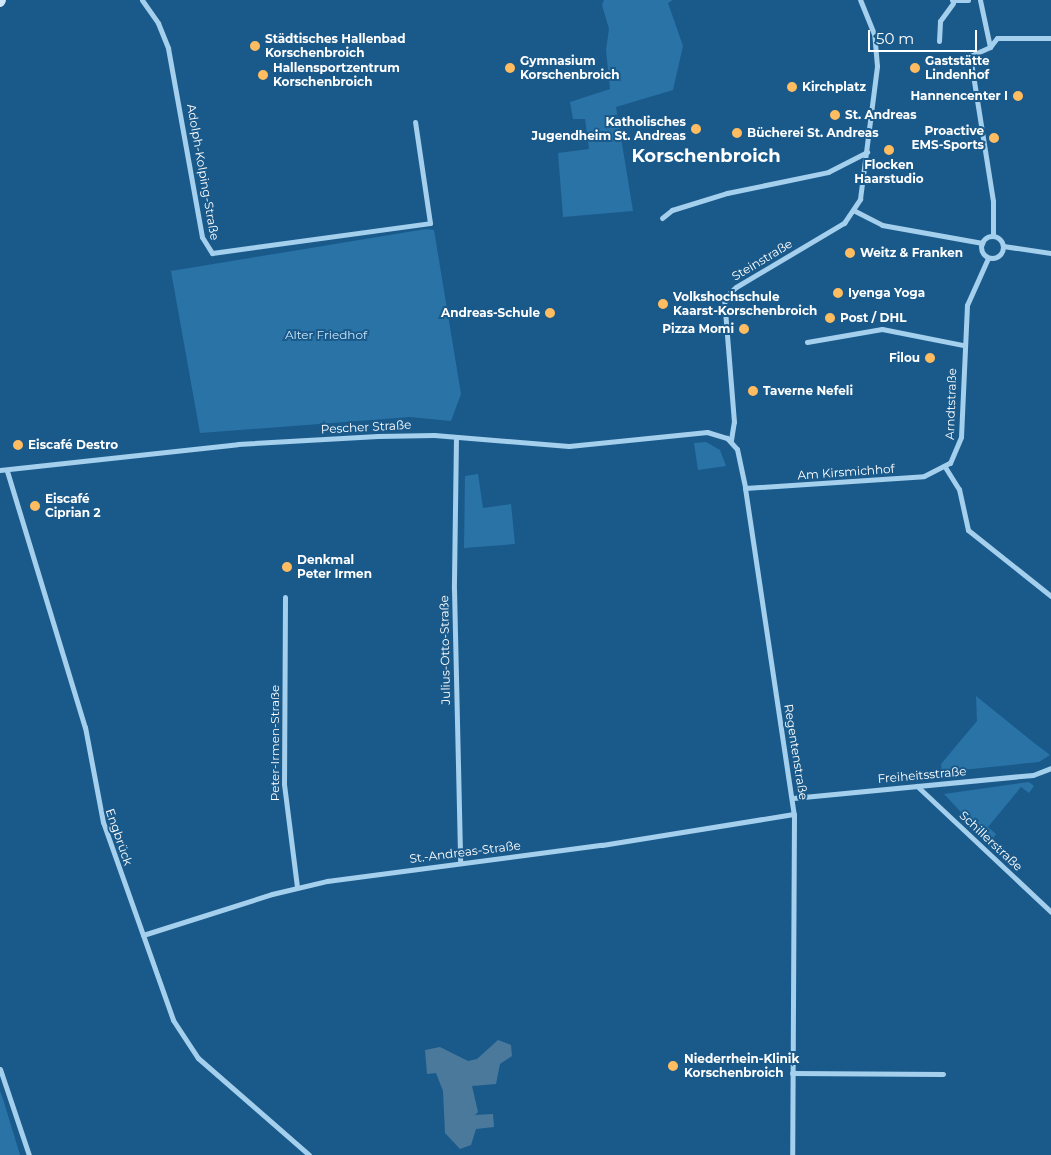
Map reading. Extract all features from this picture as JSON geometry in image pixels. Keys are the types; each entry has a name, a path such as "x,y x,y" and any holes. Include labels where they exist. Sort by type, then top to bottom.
{"street":[{"name":"Adolph-Kolping-Straße","path":"142,0 161,28 173,65 202,237 210,251 223,253 430,223 414,122"},
{"path":"860,0 874,34 877,56 867,152 855,211 882,225 982,243 993,236"},
{"path":"939,41 940,21 952,1 968,0"},
{"path":"980,0 990,47"},
{"path":"1051,38 997,38 990,47 970,56 993,201 993,236 1003,246 1051,253"},
{"path":"662,218 672,210 727,193 828,172 867,152"},
{"name":"Steinstraße","path":"731,440 734,422 724,298 736,287 844,223 855,211"},
{"path":"982,243 983,253 988,258 1000,255 1003,246"},
{"name":"Arndtstraße","path":"945,467 960,442 963,345 969,297 988,258"},
{"path":"807,342 882,329 963,345"},
{"name":"Pescher Straße","path":"0,470 7,471 238,444 415,434 580,446 707,432 731,440"},
{"name":"Julius-Otto-Straße","path":"456,437 454,590 460,862"},
{"name":"Regentenstraße","path":"731,440 737,449 745,488 793,798 792,1155"},
{"path":"945,467 959,489 968,530 1051,596"},
{"name":"Am Kirsmichhof","path":"745,488 924,476 945,467"},
{"name":"Engbrück","path":"7,471 86,727 100,814 173,1020 190,1049 309,1155"},
{"name":"Peter-Irmen-Straße","path":"285,597 283,775 296,887"},
{"name":"Freiheitsstraße","path":"793,798 1033,775 1051,768"},
{"name":"Schillerstraße","path":"916,786 1051,912"},
{"name":"St.-Andreas-Straße","path":"143,935 296,887 460,862 602,845 794,814"},
{"path":"0,1069 29,1155"},
{"path":"792,1073 943,1074"}],"green space":[{"path":"604,0 673,0 668,3 683,46 673,90 616,107 633,211 563,217 558,153 589,149 585,119 573,119 570,102 610,89 606,50 609,29 602,5"},
{"name":"Alter Friedhof","path":"426,229 434,230 461,394 451,421 410,417 200,433 171,271"},
{"path":"706,442 720,450 726,466 698,470 694,443"},
{"path":"478,474 483,508 511,504 515,544 464,548 465,476"},
{"path":"976,696 1050,755 1039,762 942,772 941,764 977,721"},
{"path":"1029,782 1034,786 1029,793 1021,787 988,827 996,834 990,843 944,794"},
{"path":"0,1091 3,1099 20,1155 0,1155"}],"shaded area":[{"path":"498,1040 511,1045 512,1056 500,1064 496,1084 472,1086 478,1112 475,1115 493,1114 494,1127 476,1129 471,1145 460,1149 445,1133 443,1091 436,1073 427,1074 425,1050 440,1047 468,1061 477,1059"}],"place":[{"name":"Städtisches Hallenbad Korschenbroich","path":"255,46"},
{"name":"Gymnasium Korschenbroich","path":"510,68"},
{"name":"Gaststätte Lindenhof","path":"915,68"},
{"name":"Hallensportzentrum Korschenbroich","path":"263,75"},
{"name":"Kirchplatz","path":"792,87"},
{"name":"Hannencenter I","path":"1018,96"},
{"name":"St. Andreas","path":"835,115"},
{"name":"Katholisches Jugendheim St. Andreas","path":"696,129"},
{"name":"Bücherei St. Andreas","path":"737,133"},
{"name":"Proactive EMS-Sports","path":"994,138"},
{"name":"Flocken Haarstudio","path":"889,150"},
{"name":"Weitz & Franken","path":"850,253"},
{"name":"Iyenga Yoga","path":"838,293"},
{"name":"Volkshochschule Kaarst-Korschenbroich","path":"663,304"},
{"name":"Andreas-Schule","path":"550,313"},
{"name":"Post / DHL","path":"830,318"},
{"name":"Pizza Momi","path":"744,329"},
{"name":"Filou","path":"930,358"},
{"name":"Taverne Nefeli","path":"753,391"},
{"name":"Eiscafé Destro","path":"18,445"},
{"name":"Eiscafé Ciprian 2","path":"35,506"},
{"name":"Denkmal Peter Irmen","path":"287,567"},
{"name":"Niederrhein-Klinik Korschenbroich","path":"673,1066"}],"district":[{"name":"Korschenbroich","path":"706,156"}]}
